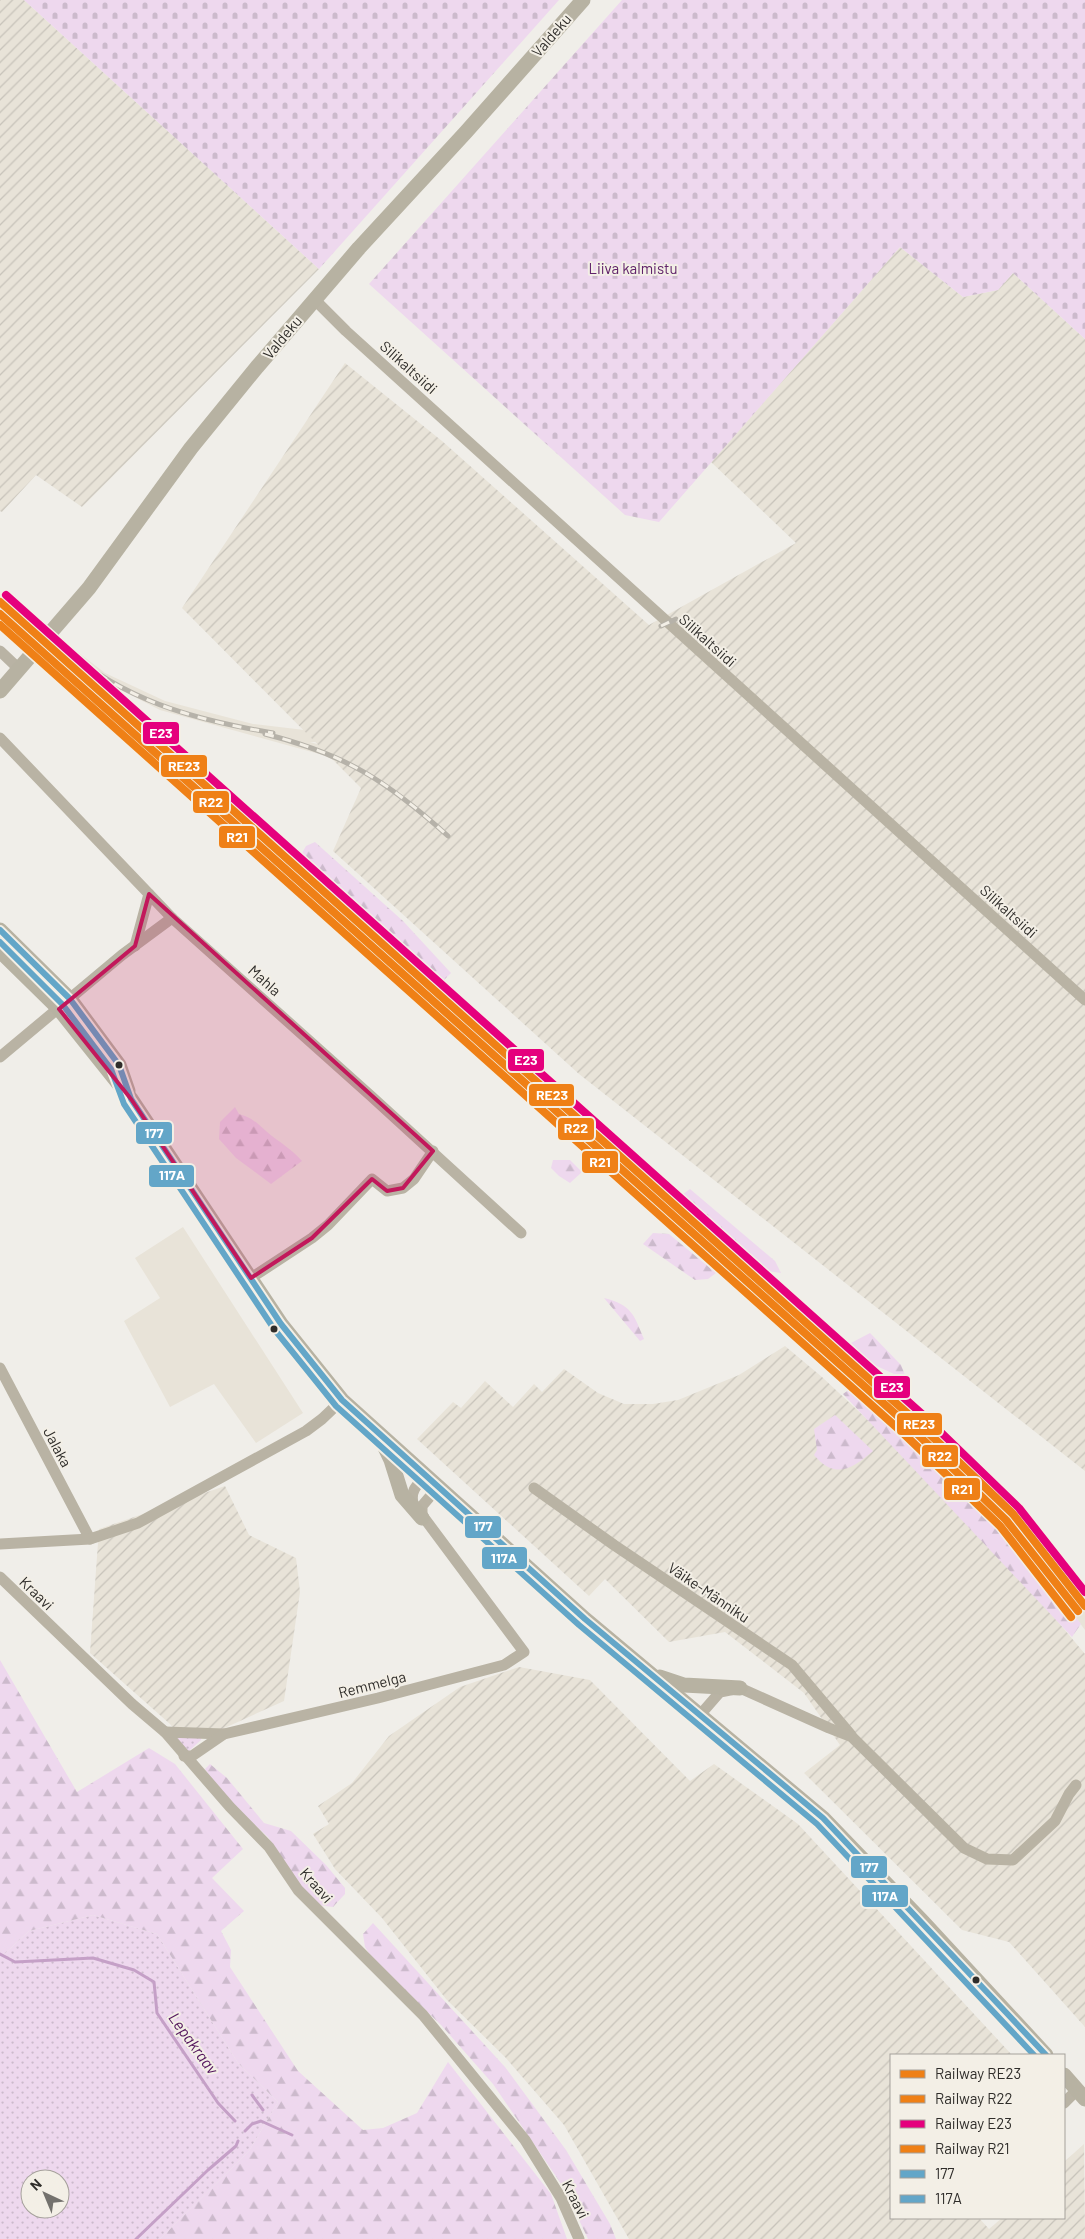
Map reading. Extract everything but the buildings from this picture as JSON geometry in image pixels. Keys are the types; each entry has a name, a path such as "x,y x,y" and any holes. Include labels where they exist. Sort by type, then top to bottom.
{"street":[{"name":"Valdeku","path":"0,690 89,588 191,448 314,299 466,132 582,0"},
{"name":"Silikaltsiidi","path":"314,299 346,331 1085,1000"},
{"path":"0,652 19,669"},
{"name":"Mahla","path":"0,738 172,918 433,1152 520,1233"},
{"path":"135,946 149,894"},
{"path":"0,1057 172,918"},
{"path":"0,930 119,1065 131,1099 298,1347 342,1400 377,1434 585,1619 800,1798 850,1844 1045,2054"},
{"path":"0,951 65,1004"},
{"path":"251,1278 312,1238 328,1225 372,1179 387,1191 403,1188 414,1179 433,1152"},
{"name":"Jalaka","path":"0,1368 90,1539"},
{"path":"0,1544 90,1539 138,1523 299,1434 322,1419 342,1400"},
{"path":"377,1434 391,1460 402,1495 422,1518"},
{"path":"422,1518 411,1496 414,1488 425,1476"},
{"path":"422,1518 422,1506 438,1487"},
{"name":"Väike-Männiku","path":"534,1488 622,1551 792,1665 852,1736 964,1848 987,1859 1013,1860 1055,1821 1069,1794 1076,1785"},
{"name":"Remmelga","path":"165,1732 224,1734 378,1698 504,1665 524,1652 422,1518"},
{"name":"Kraavi","path":"0,1577 132,1704 165,1732 184,1756 269,1847 298,1890 423,2015 478,2080 525,2140 561,2198 579,2239"},
{"path":"651,1674 684,1685 714,1685 740,1688"},
{"path":"700,1715 720,1692 740,1688"},
{"name":"Väike-Männiku","path":"740,1688 756,1693 829,1728 852,1736"},
{"name":"Remmelga","path":"184,1756 192,1756 224,1734"},
{"path":"1065,2076 1081,2095 1065,2103"}],"highlighted area":[{"path":"149,894 433,1151 403,1188 387,1191 372,1179 312,1238 251,1278 131,1099 59,1009 135,946"}],"shaded area":[{"path":"0,0 24,0 319,269 82,507 36,475 2,512 0,511"},
{"path":"900,247 963,297 998,290 1013,273 1085,339 1085,1471 579,1074 333,851 361,788 182,608 345,363 442,441 649,625 796,543 711,462"},
{"path":"62,640 105,673 165,701 253,724 313,731 341,742 310,742 324,746 354,770 323,755 160,710 98,678 96,679 841,1339 944,1437 1041,1536 1085,1593 1085,1630 1022,1545 929,1445 51,653"},
{"path":"183,1227 303,1413 256,1443 214,1384 170,1407 124,1321 160,1298 135,1258"},
{"path":"785,1346 822,1377 966,1512 1085,1654 1085,2027 1009,1942 962,1930 804,1773 840,1745 804,1693 725,1632 669,1642 605,1579 589,1596 417,1439 453,1402 461,1408 485,1381 513,1407 534,1384 542,1392 564,1369 598,1393 624,1404 653,1404 678,1400 739,1375"},
{"path":"225,1486 249,1535 296,1558 300,1592 284,1701 187,1745 170,1724 90,1653 99,1529"},
{"path":"519,1667 590,1680 690,1781 714,1764 798,1824 1011,2054 890,2054 890,2219 980,2219 989,2229 1001,2219 1065,2219 1065,2161 1084,2144 1085,2239 629,2239 564,2125 505,2057 446,1999 382,1918 335,1869 313,1834 329,1824 318,1806 352,1783 389,1736 460,1687"}],"green space":[{"path":"24,0 559,0 319,269"},
{"name":"Liiva kalmistu","path":"622,0 1085,0 1085,339 1013,273 998,290 963,297 900,247 659,522 625,515 369,284"},
{"path":"315,842 403,921 451,973 444,980 429,970 344,897 302,853 306,846"},
{"path":"235,1107 239,1114 257,1123 302,1161 271,1184 236,1158 219,1139 220,1122"},
{"path":"553,1160 570,1160 582,1172 570,1183 551,1168"},
{"path":"690,1189 775,1261 781,1273 761,1270 682,1195"},
{"path":"653,1233 669,1234 716,1273 708,1279 695,1280 643,1244"},
{"path":"604,1298 621,1304 631,1312 644,1339 640,1341"},
{"path":"870,1333 901,1365 907,1380 870,1363 851,1343"},
{"path":"858,1383 929,1445 923,1458 945,1478 957,1475 972,1491 969,1502 1022,1545 1081,1624 1072,1637 843,1394"},
{"path":"835,1415 873,1451 858,1463 844,1469 829,1467 814,1455 817,1450 814,1429"},
{"path":"0,1660 77,1792 149,1748 175,1764 243,1849 212,1878 244,1911 221,1931 231,1950 230,1967 298,2071 363,2130 383,2128 417,2113 448,2062 551,2194 567,2239 160,2239 249,2151 278,2102 238,2063 157,1934 93,1915 29,1931 0,1958"},
{"path":"175,1734 201,1738 201,1740 189,1751 184,1750"},
{"path":"210,1764 227,1778 264,1823 291,1831 326,1865 345,1888 345,1894 333,1907 318,1905 301,1887 268,1837 225,1798 205,1769"},
{"path":"93,1915 157,1934 238,2063 278,2102 249,2151 160,2239 0,2239 0,1958 29,1931"},
{"path":"373,1923 505,2067 566,2150 610,2224 616,2239 588,2239 564,2188 493,2084 441,2025 372,1958 365,1947 363,1934"}],"waterway":[{"name":"Lepakraav","path":"0,1954 15,1962 93,1958 134,1970 154,1982 157,2013 218,2103 235,2121"},
{"path":"252,2095 263,2110"},
{"path":"245,2131 252,2124 261,2121 292,2135"},
{"name":"Lepakraav","path":"136,2239 236,2146 238,2141"}],"railway":[{"path":"17,604 79,660 101,676 124,689 172,709 221,723 273,733"},
{"path":"661,626 676,619"},
{"path":"265,734 319,751 364,772 405,800 448,836"}],"rail line":[{"name":"E23","path":"6,595 922,1414 1019,1508 1085,1592"},
{"name":"RE23","path":"0,602 916,1421 1013,1514 1085,1606"},
{"name":"R22","path":"0,614 910,1427 1006,1520 1078,1611"},
{"name":"R21","path":"0,625 904,1434 1000,1526 1071,1617"}],"transit line":[{"name":"177","path":"0,930 70,999 119,1065 131,1099 281,1324 342,1400 585,1619 823,1818 1045,2054"},
{"name":"117A","path":"0,942 63,1005 111,1069 124,1104 274,1329 336,1406 579,1625 817,1824 1033,2054"}]}
